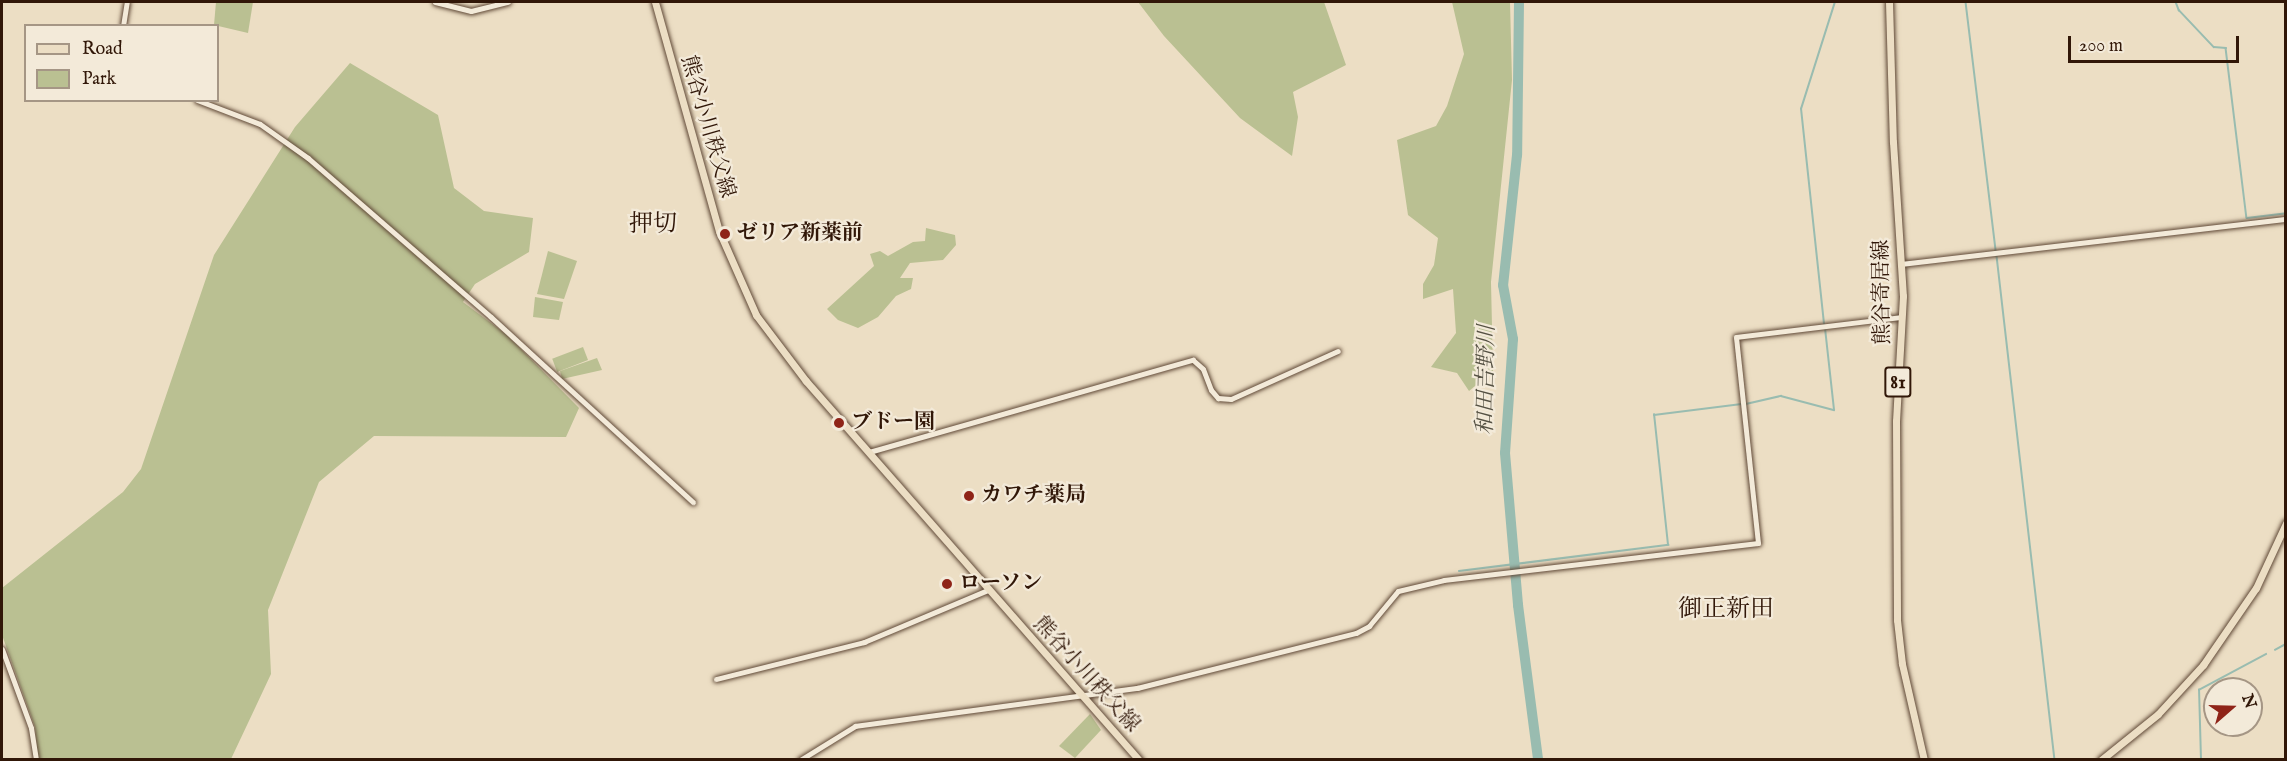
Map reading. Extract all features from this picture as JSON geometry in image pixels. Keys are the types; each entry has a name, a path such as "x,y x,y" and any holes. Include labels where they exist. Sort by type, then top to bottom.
{"main road":[{"name":"熊谷小川秩父線","path":"655,2 704,181 740,284 781,350 988,590 1139,759"},
{"name":"熊谷寄居線","path":"1889,2 1902,317 1896,421 1897,620 1902,664 1924,759"},
{"path":"2100,759 2157,714 2203,665 2256,588 2286,523"}],"street":[{"path":"123,24 127,2"},
{"path":"435,2 471,11 508,2"},
{"path":"202,102 260,124 308,159 491,317 693,502"},
{"path":"1901,264 2286,219"},
{"path":"800,759 855,726 1160,684 1356,633 1369,626 1398,591 1444,580 1758,543 1736,337 1902,317"},
{"path":"869,452 1193,360 1203,369 1210,390 1218,398 1231,399 1338,351"},
{"path":"716,679 864,642 988,590"},
{"path":"2,649 31,728 36,759"}],"green space":[{"path":"216,2 253,2 248,33 214,24"},
{"path":"1138,2 1324,2 1346,65 1293,92 1298,117 1292,156 1240,118 1164,36"},
{"path":"1452,2 1510,2 1512,80 1491,282 1493,371 1469,391 1457,373 1431,367 1456,333 1453,289 1423,299 1423,284 1434,265 1438,238 1408,215 1397,140 1436,126 1447,106 1464,54"},
{"path":"350,63 438,115 454,188 484,211 533,218 529,252 475,284 463,302 507,335 579,408 566,437 374,436 319,482 268,610 271,674 231,759 38,759 35,727 2,635 2,588 123,492 141,469 214,255 295,127"},
{"path":"926,228 955,235 956,245 943,260 910,263 900,278 913,278 911,289 896,296 878,317 858,328 838,320 827,309 874,266 870,254 880,251 888,256 913,242 925,241"},
{"path":"548,251 577,261 564,299 537,294"},
{"path":"535,297 563,302 559,320 533,317"},
{"path":"583,347 588,360 557,372 552,359"},
{"path":"597,358 602,370 562,379 560,371"},
{"path":"1090,714 1101,730 1075,758 1059,746"}],"waterway":[{"name":"和田吉野川","path":"1519,2 1517,155 1503,285 1513,339 1505,453 1518,605 1538,760"},
{"path":"1824,324 1801,109 1835,2"},
{"path":"1966,2 1996,251"},
{"path":"2176,2 2179,10 2214,47 2226,48 2247,218 2286,213"},
{"path":"1997,256 2055,760"},
{"path":"1746,404 1781,396 1834,410 1825,329"},
{"path":"1459,571 1668,545 1654,415 1741,404"},
{"path":"2275,650 2286,644"},
{"path":"2201,760 2199,690 2266,654"}],"place":[{"name":"ゼリア新薬前","path":"725,234"},
{"name":"ブドー園","path":"839,423"},
{"name":"カワチ薬局","path":"969,496"},
{"name":"ローソン","path":"947,584"}],"district":[{"name":"押切","path":"653,225"},
{"name":"御正新田","path":"1726,610"}]}
